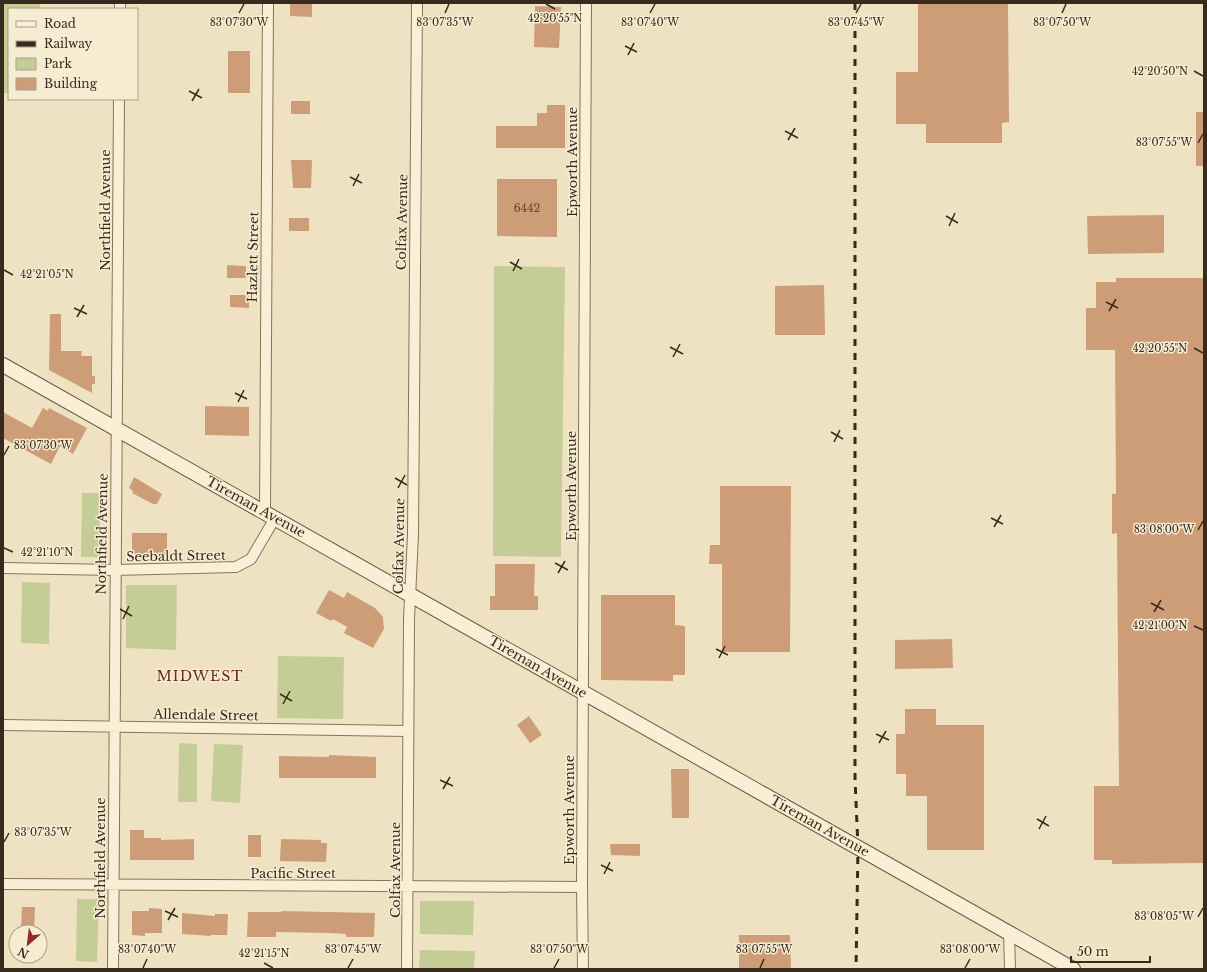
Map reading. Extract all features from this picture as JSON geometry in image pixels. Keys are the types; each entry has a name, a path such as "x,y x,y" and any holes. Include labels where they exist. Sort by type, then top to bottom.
{"street":[{"name":"Hazlett Street","path":"268,3 270,515"},
{"name":"Colfax Avenue","path":"407,969 409,620 413,535 417,3"},
{"name":"Epworth Avenue","path":"583,969 582,887 586,3"},
{"name":"Northfield Avenue","path":"113,969 114,570 119,100"},
{"name":"Tireman Avenue","path":"3,365 1073,969"},
{"name":"Seebaldt Street","path":"3,568 114,570 236,568 251,559 270,515"},
{"name":"Allendale Street","path":"3,726 408,731"},
{"name":"Pacific Street","path":"3,884 113,886 582,887"},
{"path":"1010,933 1010,969"}],"green space":[{"path":"3,3 40,3 40,8 8,8 8,93 3,93"},
{"path":"494,266 565,267 561,557 493,556"},
{"path":"82,493 100,493 99,557 81,557"},
{"path":"22,582 50,583 49,644 21,643"},
{"path":"126,585 177,585 176,650 126,648"},
{"path":"278,656 344,657 343,719 277,718"},
{"path":"179,743 197,744 197,802 178,802"},
{"path":"214,744 243,745 240,803 211,801"},
{"path":"77,899 99,899 97,962 76,961"},
{"path":"420,901 474,901 473,935 420,934"},
{"path":"420,950 475,951 474,969 419,969"}],"building":[{"path":"290,3 312,3 312,17 290,16"},
{"path":"918,3 1008,3 1009,122 1002,123 1002,143 926,143 926,124 896,124 896,72 918,72"},
{"path":"535,6 561,7 559,48 534,47"},
{"path":"228,51 250,51 250,93 228,93"},
{"path":"291,101 310,101 310,114 291,114"},
{"path":"547,105 565,105 565,148 496,148 496,126 537,126 537,113 547,113"},
{"path":"1196,112 1204,112 1204,166 1196,166"},
{"path":"291,160 312,160 311,188 293,188"},
{"path":"497,179 557,179 557,237 497,236"},
{"path":"1164,215 1164,253 1088,254 1087,216"},
{"path":"289,218 309,218 309,231 289,231"},
{"path":"227,265 246,266 246,278 227,278"},
{"path":"1116,278 1204,278 1204,863 1112,864 1112,860 1094,860 1094,786 1119,786 1117,533 1112,534 1112,494 1116,494 1115,350 1086,350 1086,308 1096,308 1096,282 1116,282"},
{"path":"824,285 825,335 775,335 775,286"},
{"path":"230,295 249,295 249,308 230,307"},
{"path":"50,314 61,314 61,351 82,351 81,356 92,356 92,376 95,376 95,384 92,384 92,393 49,370"},
{"path":"205,406 249,407 249,436 205,435"},
{"path":"43,408 48,411 49,408 87,428 73,454 60,446 51,464 3,438 3,412 32,428"},
{"path":"134,477 162,494 157,504 153,504 132,493 133,491 129,488"},
{"path":"720,486 791,486 790,652 722,652 722,564 709,564 710,545 720,545"},
{"path":"132,533 167,533 167,555 132,554"},
{"path":"495,564 535,564 534,596 538,596 538,610 490,610 490,596 495,596"},
{"path":"329,590 344,598 347,592 375,608 383,617 384,629 373,648 344,633 347,627 333,619 331,621 316,613"},
{"path":"601,595 675,595 675,625 685,626 685,675 673,675 673,681 601,680"},
{"path":"952,639 953,668 895,669 895,640"},
{"path":"905,709 936,709 936,725 984,725 984,850 927,850 927,796 906,796 906,774 896,774 896,734 905,734"},
{"path":"529,716 542,735 530,743 517,725"},
{"path":"329,755 376,757 376,778 279,778 279,756 329,757"},
{"path":"671,769 689,769 689,818 672,818"},
{"path":"130,830 144,830 144,838 161,838 161,840 194,839 194,860 130,860"},
{"path":"248,835 261,835 261,857 248,857"},
{"path":"281,839 321,840 321,843 327,843 326,862 280,861"},
{"path":"610,844 640,844 640,856 611,855"},
{"path":"22,907 35,907 34,924 21,924"},
{"path":"149,908 162,909 162,933 145,933 145,936 132,935 132,911 149,911"},
{"path":"281,911 375,913 374,937 346,937 346,934 330,933 276,932 276,937 247,937 248,912"},
{"path":"182,913 215,916 215,914 228,914 227,935 211,936 182,934"},
{"path":"739,935 790,935 791,969 739,969"}],"railway":[{"path":"855,3 855,779 858,847 856,969"}],"district":[{"name":"MIDWEST","path":"200,676"}]}
